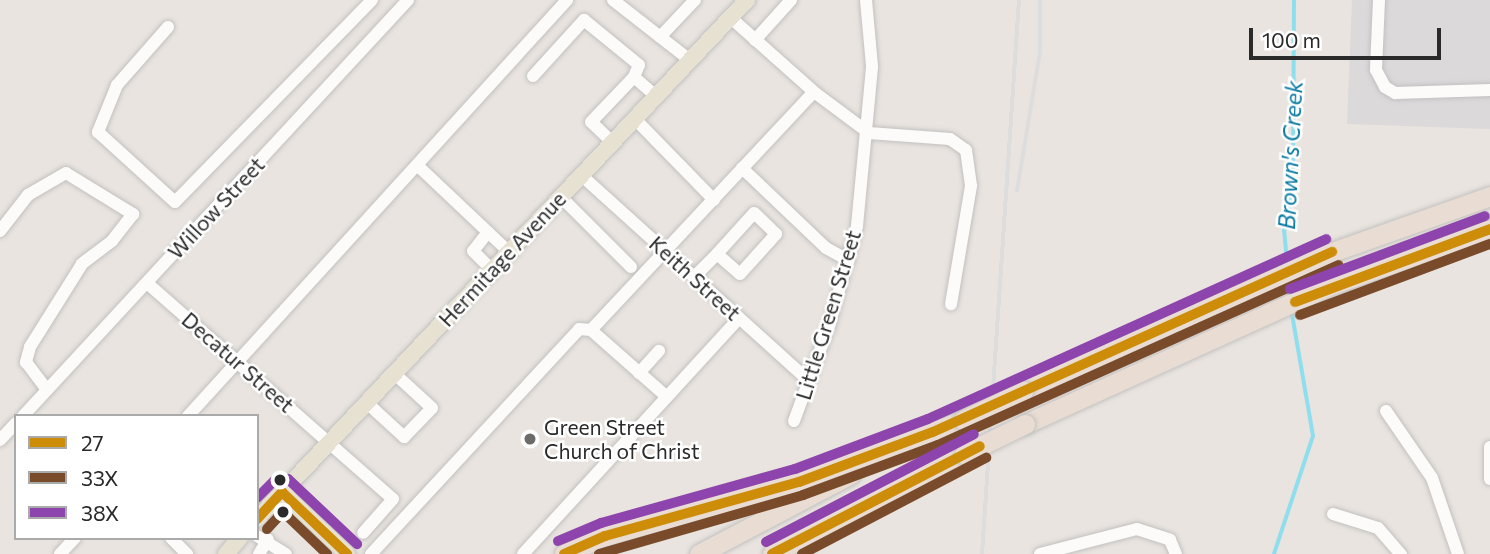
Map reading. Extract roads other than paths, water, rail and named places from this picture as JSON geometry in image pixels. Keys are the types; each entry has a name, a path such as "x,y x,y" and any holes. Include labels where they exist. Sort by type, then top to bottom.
{"highway":[{"path":"564,554 605,536 799,482 933,432 1332,252 1490,196"},
{"path":"772,554 1025,424 1334,284 1490,229"},
{"path":"699,554 933,432"}],"main road":[{"name":"Hermitage Avenue","path":"259,517 747,0"},
{"path":"282,492 347,554"}],"street":[{"path":"168,27 117,85 98,132 175,202 372,0"},
{"name":"Willow Street","path":"25,414 408,0"},
{"path":"190,414 567,0"},
{"path":"613,0 691,61"},
{"path":"660,37 695,0"},
{"path":"755,40 791,0"},
{"name":"Little Green Street","path":"794,421 849,261 869,133 872,66 866,0"},
{"path":"1380,0 1376,70 1385,87 1395,93 1490,90"},
{"path":"731,18 814,92 869,133 950,139 966,150 971,186 951,303"},
{"path":"533,76 584,20 639,65 635,77 591,122 613,143"},
{"path":"635,77 657,97"},
{"path":"591,330 667,252 814,92"},
{"path":"635,119 714,200"},
{"path":"417,165 509,252"},
{"path":"742,168 827,248 849,261"},
{"path":"0,231 28,195 66,173 133,214 112,241 82,264 30,347 26,362 47,390"},
{"name":"Keith Street","path":"581,175 809,381"},
{"path":"561,197 631,267"},
{"path":"694,278 754,213 776,233 740,274 717,254"},
{"path":"488,232 473,251 492,270"},
{"name":"Decatur Street","path":"147,283 393,499 363,533"},
{"path":"523,554 739,318"},
{"path":"371,554 579,329 591,330 667,397"},
{"path":"639,373 659,351"},
{"path":"366,402 404,437 432,408 394,373"},
{"path":"1386,411 1432,478 1458,554"},
{"path":"0,440 14,425"},
{"path":"1490,447 1490,480"},
{"path":"1334,514 1378,528 1401,554"},
{"path":"1040,554 1085,540 1137,529 1151,531 1170,540 1176,554"},
{"path":"259,554 263,538 286,554"},
{"path":"60,554 73,540"},
{"path":"173,540 187,554"},
{"path":"1085,540 1087,554"}],"waterway":[{"name":"Brown's Creek","path":"1287,263 1284,231 1293,184 1294,0"},
{"name":"Brown's Creek","path":"1288,278 1290,298"},
{"name":"Brown's Creek","path":"1274,554 1313,436 1291,309"}],"railway":[{"path":"982,554 1019,0"},
{"path":"1017,191 1040,52 1040,0"}],"place":[{"name":"Green Street Church of Christ","path":"530,439"}]}
